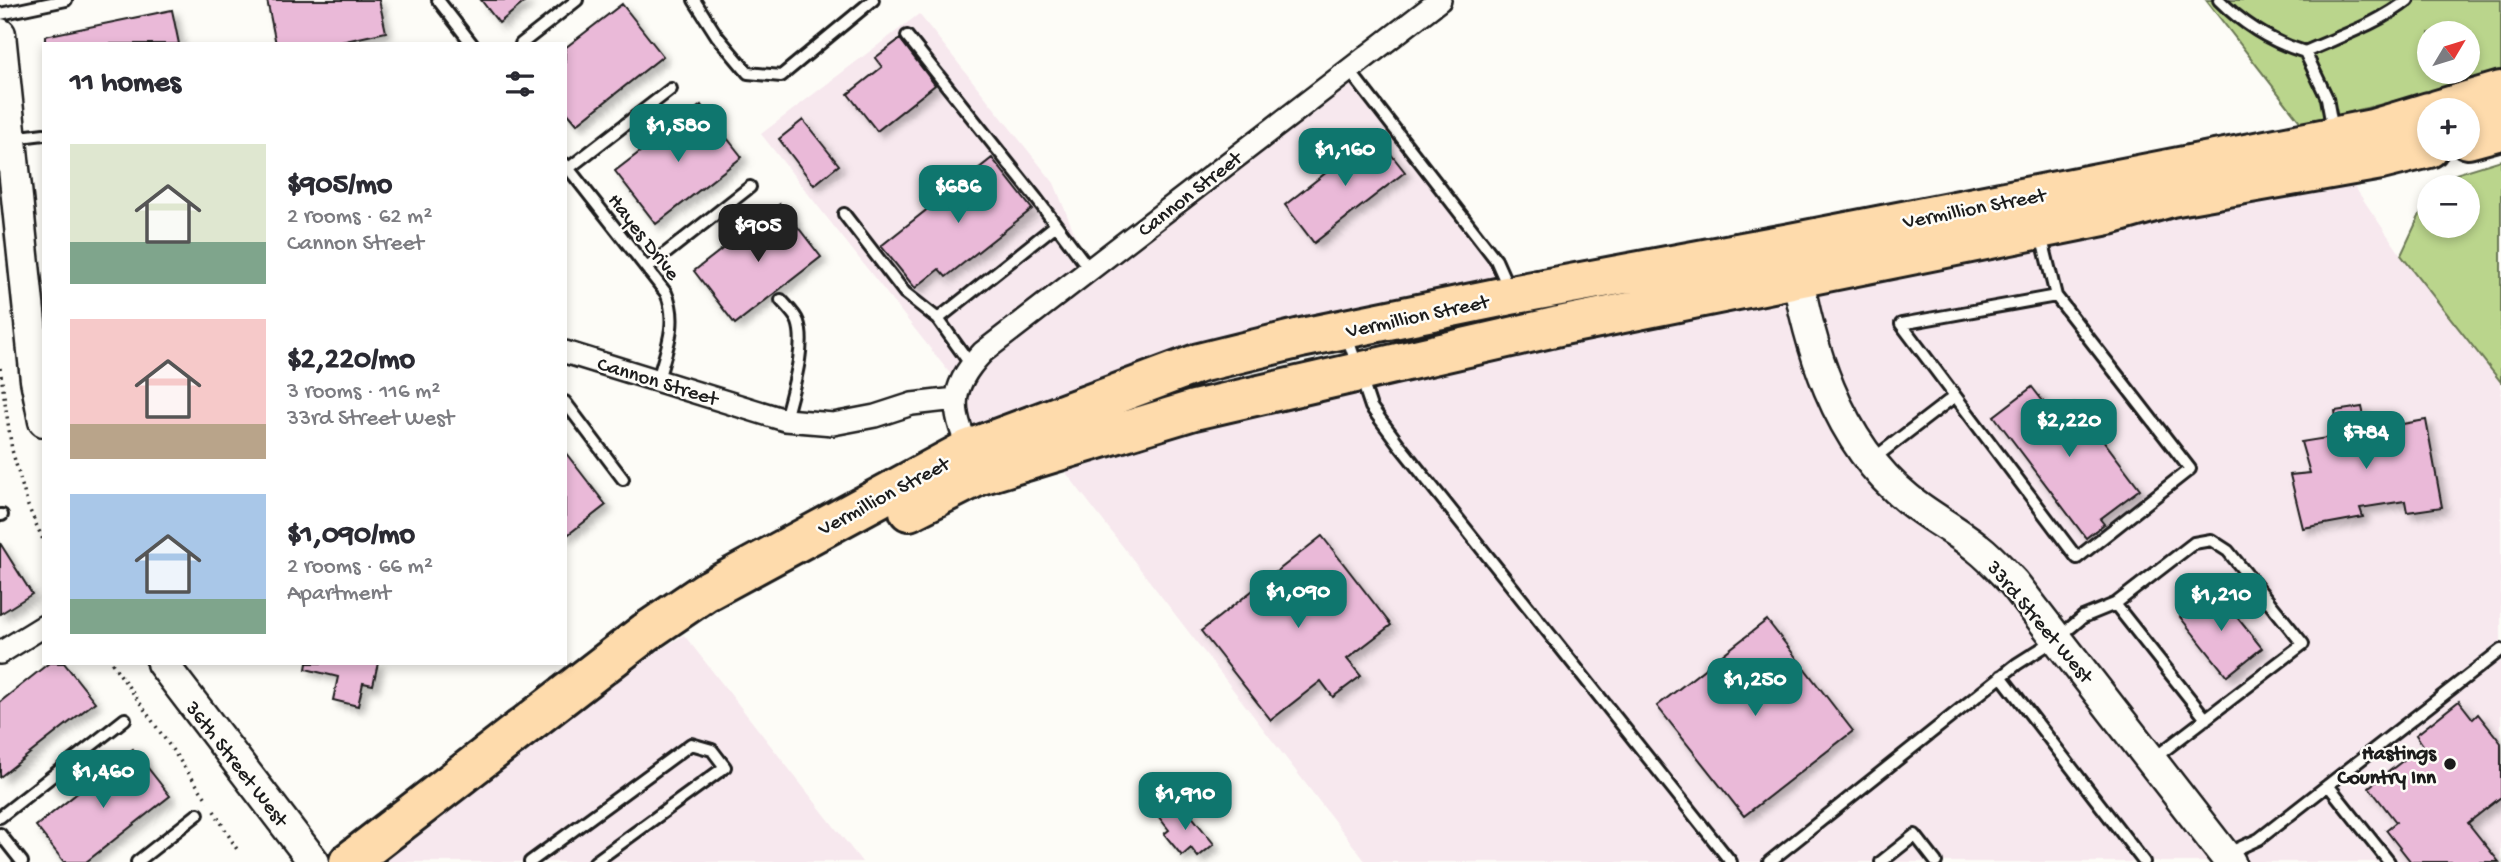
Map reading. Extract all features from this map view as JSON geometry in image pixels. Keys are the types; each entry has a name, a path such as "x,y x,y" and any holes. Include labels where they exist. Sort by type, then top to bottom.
{"highway":[{"path":"2477,98 2501,91"},
{"name":"Vermillion Street","path":"349,862 495,750 974,462 1199,363 1300,338 1345,331 1511,295 2039,229 2109,215 2337,152 2373,129 2417,116"},
{"path":"2480,136 2501,130"},
{"name":"Vermillion Street","path":"974,462 1559,326 1794,261 2337,152 2417,149"}],"street":[{"name":"Cannon Street","path":"567,356 658,380 785,420 833,424 875,416 912,404 956,400 961,379 983,352 1440,0"},
{"path":"0,34 6,139 29,261 36,380 42,411"},
{"name":"33rd Street West","path":"1794,261 1821,371 1847,425 1871,461 1907,498 1980,549 2013,582 2152,759 2223,859"},
{"path":"956,400 957,420 974,462"},
{"path":"0,653 42,626"},
{"name":"36th Street West","path":"164,665 314,862"}],"lane":[{"path":"0,14 66,0"},
{"path":"438,0 470,42"},
{"path":"524,42 577,0"},
{"path":"694,0 718,36 748,73 781,76 873,0"},
{"path":"2219,0 2252,29 2305,52 2356,30 2408,0"},
{"path":"907,36 1090,270"},
{"path":"2305,52 2327,98 2337,152"},
{"path":"1349,70 1496,260 1511,295"},
{"path":"567,166 671,89"},
{"path":"6,139 42,134"},
{"name":"Hayes Drive","path":"567,166 666,293 672,306 673,324 658,380"},
{"path":"647,268 750,187"},
{"path":"844,214 905,293 938,319 971,365"},
{"path":"938,319 1056,225"},
{"path":"2039,229 2056,296 2190,469 2077,558 1901,324 2056,296"},
{"path":"781,300 797,318 801,332 785,420"},
{"path":"1345,331 1371,407 1731,862"},
{"path":"1871,461 1955,396"},
{"path":"567,405 623,479"},
{"path":"1769,862 2001,676 2058,638 2083,617 2115,604 2194,543 2211,541 2228,551 2303,643 2152,759"},
{"path":"2115,604 2206,719"},
{"path":"2223,859 2259,839 2501,650"},
{"path":"2001,676 2144,862"},
{"path":"0,817 125,719"},
{"path":"530,862 691,744 712,750 725,767 595,862"},
{"path":"2328,785 2389,862"},
{"path":"137,862 198,814"},
{"path":"0,834 22,862"},
{"path":"1881,862 1915,835 1936,862"}],"path":[{"path":"0,368 12,450 28,506 42,538"},
{"path":"113,665 202,791 238,851"}],"shaded area":[{"path":"919,14 1054,183 1089,269 1349,70 1496,260 1511,295 1345,331 969,449 959,385 761,134"},
{"path":"2341,167 2401,255 2501,382 2501,862 1366,862 1050,452"},
{"path":"684,635 862,862 349,862 495,750"}],"green space":[{"path":"2206,0 2501,0 2501,71 2480,77 2480,21 2417,21 2417,84 2456,84 2302,124"},
{"path":"2501,160 2501,382 2401,255 2417,221 2417,238 2480,238 2480,175 2452,175"}],"building":[{"path":"267,0 379,0 386,32 341,42 276,42"},
{"path":"481,0 527,0 499,23"},
{"path":"622,4 663,56 577,124 567,112 567,46"},
{"path":"172,10 179,42 45,42 45,36"},
{"path":"900,39 935,85 877,131 848,94 882,67 875,58"},
{"path":"701,105 742,157 656,224 615,171"},
{"path":"803,120 839,165 814,185 779,139"},
{"path":"1375,134 1405,172 1314,243 1285,205"},
{"path":"992,158 1032,209 946,277 939,269 915,288 881,246"},
{"path":"780,204 821,257 735,324 694,271"},
{"path":"2032,387 2056,418 2075,403 2140,489 2100,519 2104,524 2086,538 1994,416"},
{"path":"2362,407 2367,430 2426,420 2442,507 2407,512 2405,501 2360,508 2363,517 2303,528 2290,475 2310,473 2301,442 2339,436 2335,411"},
{"path":"567,455 606,505 567,535"},
{"path":"1322,536 1391,625 1347,659 1361,676 1333,697 1321,681 1271,720 1201,631"},
{"path":"0,543 32,594 0,614"},
{"path":"2215,590 2262,648 2227,676 2180,617"},
{"path":"1767,620 1853,731 1744,816 1657,706"},
{"path":"46,665 66,665 95,702 0,777 0,702"},
{"path":"307,665 378,665 373,685 363,683 358,706 333,700 338,677 306,669"},
{"name":"Hastings Country Inn","path":"2459,701 2473,719 2478,714 2501,743 2501,797 2468,823 2499,862 2411,862 2386,830 2396,822 2369,787 2423,745 2416,735"},
{"path":"133,749 170,796 86,862 64,862 36,826"},
{"path":"1173,804 1181,814 1186,809 1214,844 1198,857 1191,848 1182,856 1164,834 1169,830 1158,816"}],"place":[{"name":"Hastings Country Inn","path":"2450,764"}]}
